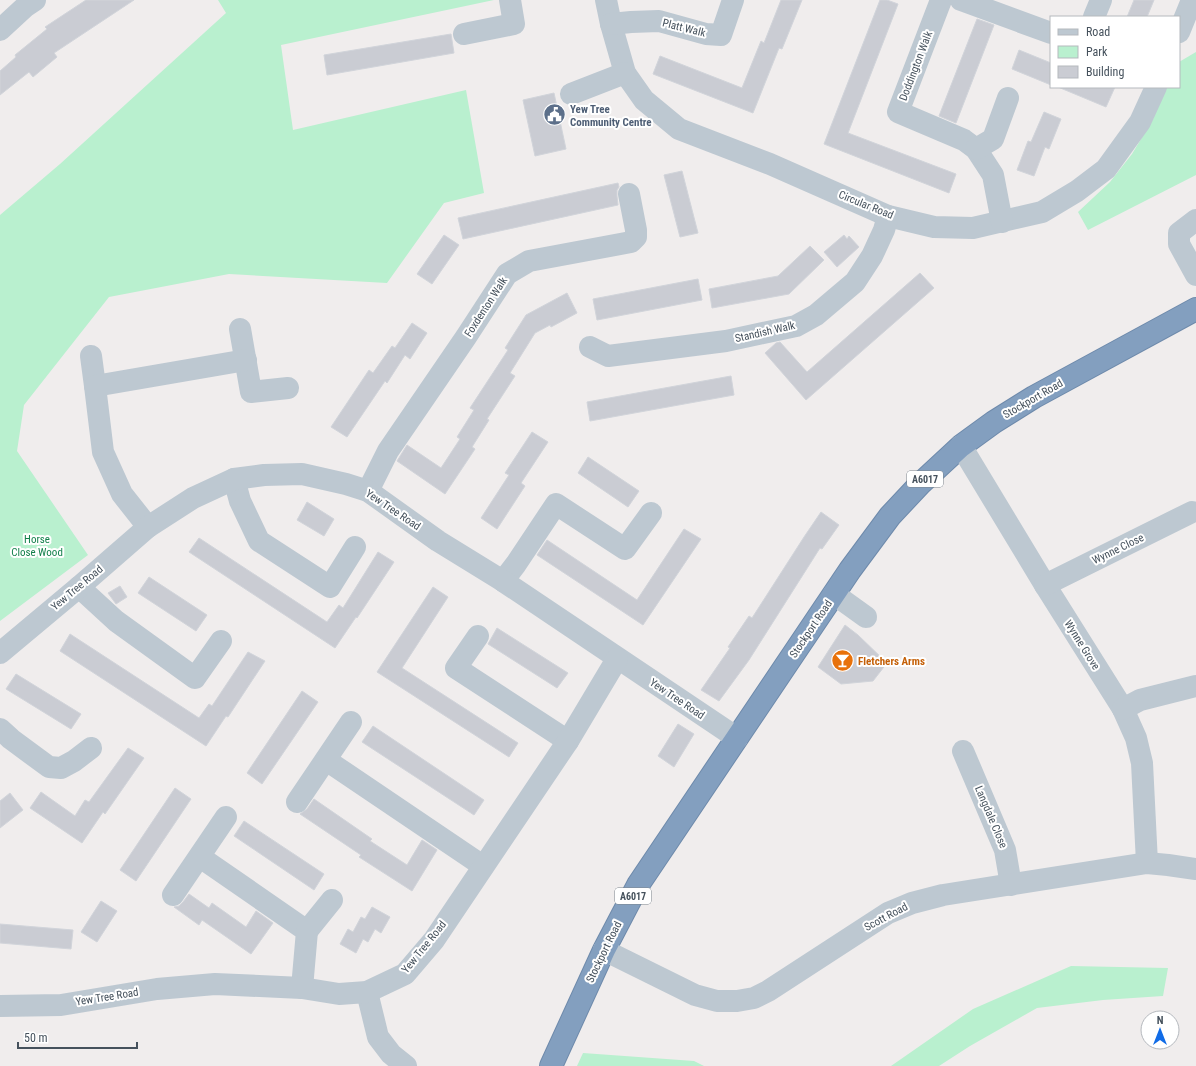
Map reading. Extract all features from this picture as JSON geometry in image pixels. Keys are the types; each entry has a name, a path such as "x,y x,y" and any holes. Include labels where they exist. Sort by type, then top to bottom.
{"highway":[{"name":"Stockport Road","path":"551,1066 604,950 638,885 850,570 890,516 920,484 961,446 994,422 1034,398 1196,309"}],"street":[{"path":"0,30 26,6 35,0"},
{"path":"464,34 514,24 510,0"},
{"name":"Circular Road","path":"606,0 611,24 625,73 644,100 679,129 770,164 888,216 934,227 973,228 1042,212 1077,191 1106,169 1140,122 1156,88"},
{"name":"Platt Walk","path":"611,24 659,21 706,34 720,35 734,0"},
{"name":"Doddington Walk","path":"941,0 898,112 964,140 976,149 993,175 1002,222"},
{"path":"961,0 1050,33"},
{"path":"1094,16 1101,0"},
{"path":"1180,30 1192,0"},
{"path":"571,94 625,73"},
{"path":"976,149 993,139 1008,98"},
{"name":"Foxdenton Walk","path":"368,491 388,451 507,274 529,261 631,242 636,237 636,230 629,194"},
{"name":"Standish Walk","path":"590,347 608,356 726,341 796,326 816,316 855,282 872,256 884,230 888,216"},
{"path":"1196,220 1179,234 1179,244 1196,275"},
{"path":"240,330 251,392 288,388"},
{"path":"91,356 103,452 122,494 148,526"},
{"path":"95,386 246,360"},
{"name":"Wynne Grove","path":"961,446 1045,586 1122,709 1136,738 1142,764 1147,863"},
{"name":"Yew Tree Road","path":"0,653 148,526 193,498 234,479 264,475 302,474 346,484 368,491 438,541 503,581 617,659 737,738"},
{"path":"234,479 240,501 259,541 330,587 355,547"},
{"path":"503,581 556,504 625,549 651,513"},
{"name":"Wynne Close","path":"1045,586 1192,512"},
{"path":"79,586 116,621 195,678 220,641"},
{"path":"834,594 866,617"},
{"path":"478,636 456,668 568,741"},
{"name":"Yew Tree Road","path":"0,1006 61,1005 157,989 216,984 302,988 339,994 367,992 405,974 434,940 568,741 617,659"},
{"path":"1122,709 1140,700 1196,686"},
{"path":"297,802 351,722"},
{"path":"4,740 49,767 61,768 74,761 91,748"},
{"name":"Langdale Close","path":"963,751 1005,850 1011,885"},
{"path":"326,760 483,866"},
{"path":"173,895 226,817"},
{"path":"200,856 307,931"},
{"name":"Scott Road","path":"604,950 695,995 717,1001 737,1001 754,998 768,991 888,913 912,903 942,895 1147,863 1196,869"},
{"path":"302,988 307,931 332,900"},
{"path":"367,992 378,1037 391,1054 406,1066"}],"green space":[{"name":"Horse Close Wood","path":"218,0 494,0 281,45 293,130 466,90 484,193 444,203 387,283 229,274 109,297 24,405 17,451 88,555 0,621 0,215 60,164 226,13"},
{"path":"1196,52 1196,175 1088,230 1078,212 1110,182 1132,154 1153,119 1165,88 1180,88 1180,61"},
{"path":"1071,966 1168,968 1163,996 1103,1000 1037,1008 970,1046 939,1066 891,1066 973,1009"},
{"path":"583,1053 694,1061 704,1066 577,1066"}],"building":[{"path":"86,0 134,0 54,53 57,57 33,77 29,72 0,95 0,71 16,57 15,55 47,29 45,27"},
{"path":"781,0 802,0 782,49 779,48 753,113 653,74 660,56 742,88 761,41 764,43"},
{"path":"880,0 887,0 898,4 848,133 956,174 949,193 824,144"},
{"path":"1134,0 1154,0 1147,16 1127,16"},
{"path":"977,19 994,25 956,123 939,116"},
{"path":"451,34 454,53 327,75 324,55"},
{"path":"1019,50 1050,63 1050,85 1012,69"},
{"path":"1060,88 1115,88 1106,107"},
{"path":"554,93 566,149 535,156 523,100"},
{"path":"1044,112 1061,119 1049,149 1045,147 1034,176 1017,170 1028,141 1031,142"},
{"path":"682,171 698,233 680,237 664,175"},
{"path":"618,183 618,205 463,239 458,218"},
{"path":"444,235 459,245 432,284 417,274"},
{"path":"844,235 847,239 849,236 859,247 837,267 824,252"},
{"path":"810,246 824,260 789,294 712,308 709,289 778,276"},
{"path":"920,273 934,288 806,400 765,353 776,343 780,342 807,372"},
{"path":"698,279 702,300 597,320 593,299"},
{"path":"567,293 577,313 551,327 550,325 535,333 510,373 515,376 487,419 489,420 472,447 475,449 445,494 397,461 407,445 441,468 460,439 457,437 474,410 470,408 508,350 505,348 526,315"},
{"path":"412,323 427,333 410,359 405,355 387,383 385,381 347,437 331,427 369,370 373,373 392,346 395,348"},
{"path":"731,376 734,395 590,421 587,402"},
{"path":"532,432 548,442 521,483 525,486 497,529 481,518 509,475 505,473"},
{"path":"588,457 639,491 628,507 578,473"},
{"path":"307,502 334,519 324,536 297,520"},
{"path":"821,512 839,525 822,549 820,548 749,660 719,701 701,690 730,648 728,647 749,616 752,618"},
{"path":"684,529 701,539 643,625 537,555 547,540 637,600"},
{"path":"199,538 327,622 339,605 343,608 378,552 394,562 335,648 189,552"},
{"path":"149,577 207,615 196,631 138,593"},
{"path":"120,586 127,597 116,604 108,593"},
{"path":"433,587 448,597 402,668 518,743 509,757 377,672"},
{"path":"845,625 858,635 887,663 873,681 841,684 818,667"},
{"path":"497,628 568,673 557,688 488,644"},
{"path":"70,634 199,718 209,704 212,706 248,652 265,661 228,717 226,716 206,746 60,651"},
{"path":"16,674 81,714 71,729 6,689"},
{"path":"302,691 318,702 262,784 247,773"},
{"path":"678,724 694,734 674,767 658,756"},
{"path":"373,726 484,800 474,815 362,742"},
{"path":"128,748 144,758 105,814 103,812 82,843 30,808 41,792 75,816 85,800 89,802"},
{"path":"175,788 191,799 136,881 120,870"},
{"path":"10,793 23,810 0,828 0,801"},
{"path":"314,799 372,839 370,841 407,865 422,840 437,850 412,891 359,857 361,855 300,814 307,809"},
{"path":"244,821 324,874 314,890 234,836"},
{"path":"189,894 209,908 212,903 246,927 256,911 273,923 251,954 202,920 199,925 174,907 179,906"},
{"path":"101,901 117,911 97,942 81,932"},
{"path":"372,907 390,917 381,933 375,929 368,942 363,939 356,953 340,944 348,929 353,932 361,917 365,919"},
{"path":"0,924 73,930 71,949 0,943"}],"place":[{"name":"Yew Tree Community Centre","path":"555,115"},
{"name":"Fletchers Arms","path":"843,661"}]}
